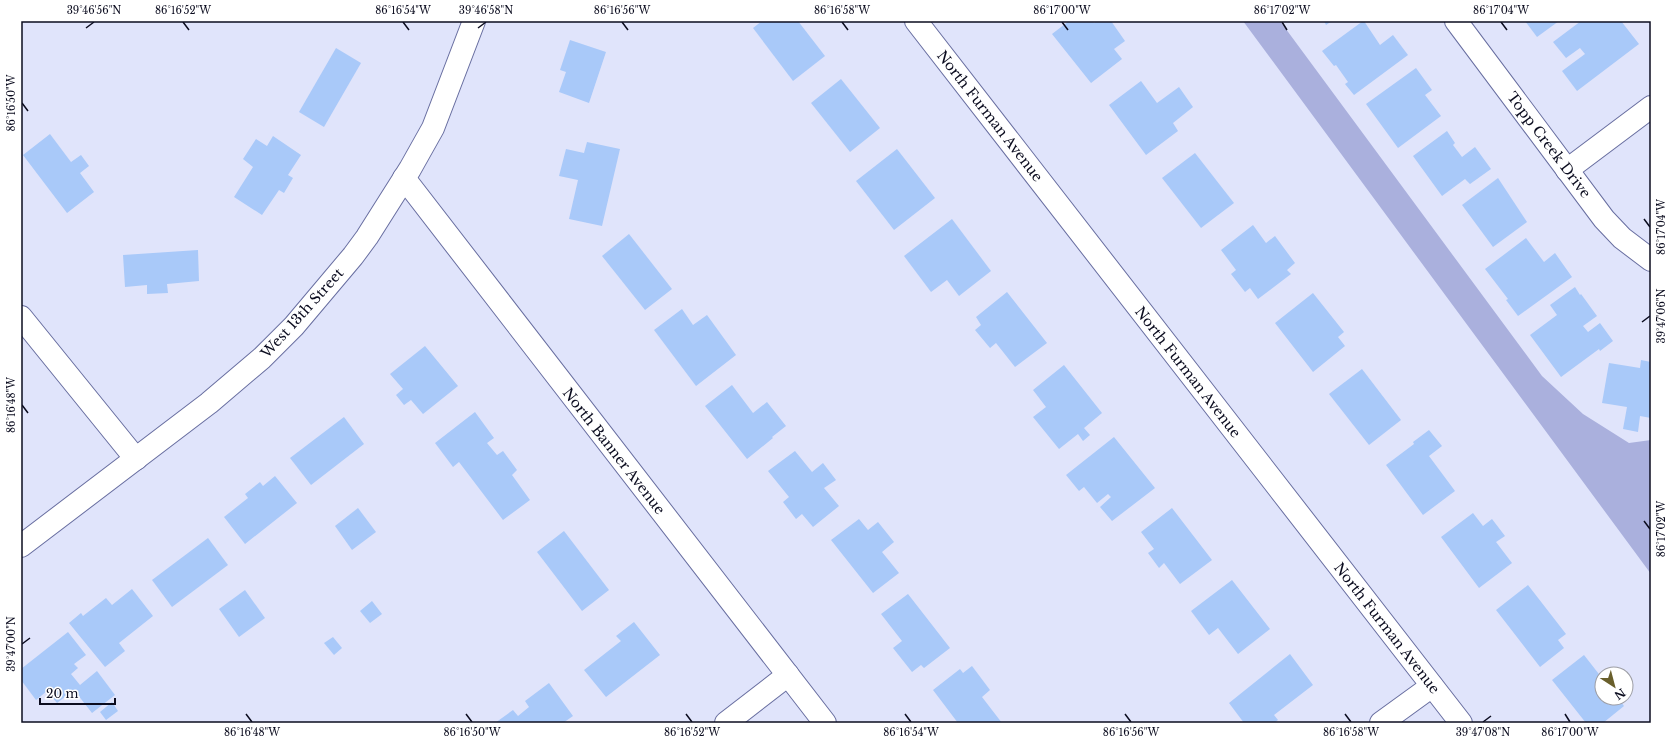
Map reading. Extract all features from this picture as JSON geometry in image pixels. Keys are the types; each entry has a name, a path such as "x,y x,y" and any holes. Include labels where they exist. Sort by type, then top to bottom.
{"street":[{"name":"West 13th Street","path":"21,546 221,393 262,358 294,326 354,256 404,178 433,128 474,21"},
{"name":"North Furman Avenue","path":"916,21 1461,723"},
{"name":"Topp Creek Drive","path":"1456,21 1612,229 1651,260"},
{"path":"1567,170 1651,107"},
{"name":"North Banner Avenue","path":"404,178 825,723"},
{"path":"21,317 136,459"},
{"path":"726,723 788,676"},
{"path":"1381,723 1432,686"}],"shaded area":[{"path":"1243,21 1280,21 1542,376 1583,414 1629,443 1651,440 1651,574"}],"building":[{"path":"762,21 798,21 825,56 793,81 753,28"},
{"path":"1069,21 1093,21 1094,23 1096,21 1111,21 1125,41 1114,49 1122,59 1091,83 1052,34"},
{"path":"1324,21 1332,21 1326,25"},
{"path":"1363,21 1380,45 1393,35 1408,55 1354,95 1345,84 1348,82 1336,65 1334,66 1322,51"},
{"path":"1525,21 1559,21 1537,37"},
{"path":"1581,21 1621,21 1639,44 1577,91 1562,71 1585,54 1580,48 1566,58 1553,42"},
{"path":"570,40 606,52 589,103 559,92 566,72 560,70"},
{"path":"336,48 361,63 324,127 299,112"},
{"path":"1416,68 1432,90 1425,95 1441,116 1398,148 1366,104"},
{"path":"841,79 880,128 850,152 811,103"},
{"path":"1141,81 1157,103 1179,87 1193,107 1173,123 1178,131 1146,155 1109,105"},
{"path":"1447,131 1455,143 1453,145 1462,157 1475,147 1491,169 1470,184 1465,179 1442,196 1413,156"},
{"path":"50,134 71,162 81,155 89,166 80,173 94,192 67,213 23,155"},
{"path":"273,136 301,155 288,175 293,178 284,193 279,190 262,215 234,197 253,167 243,159 256,139 267,146"},
{"path":"587,142 620,149 602,226 569,219 578,180 559,176 566,149 584,153"},
{"path":"897,149 935,198 894,230 856,181"},
{"path":"1195,153 1234,203 1201,228 1162,178"},
{"path":"1498,178 1527,222 1493,247 1462,205"},
{"path":"952,219 991,271 959,296 947,280 931,292 904,256"},
{"path":"1253,225 1266,243 1275,236 1295,263 1287,270 1291,274 1258,299 1250,288 1245,292 1231,274 1236,270 1221,250"},
{"path":"629,234 672,289 645,310 602,256"},
{"path":"1526,238 1544,262 1555,253 1572,277 1518,316 1506,300 1508,299 1485,269"},
{"path":"198,250 199,281 167,284 168,293 147,294 147,285 125,287 123,255"},
{"path":"1575,287 1597,316 1583,326 1588,332 1600,323 1613,341 1600,351 1599,349 1561,377 1530,335 1557,315 1550,305"},
{"path":"1007,292 1047,343 1015,367 996,343 990,348 975,330 981,325 976,317"},
{"path":"1313,293 1344,332 1338,337 1345,346 1313,372 1275,323"},
{"path":"682,309 693,325 707,315 736,355 696,386 654,330"},
{"path":"425,346 458,386 423,414 411,400 404,405 396,395 403,389 390,374"},
{"path":"1641,360 1651,362 1651,418 1640,416 1638,432 1623,429 1627,407 1602,403 1609,363 1640,368"},
{"path":"1064,365 1102,413 1084,428 1090,435 1083,441 1078,434 1059,449 1033,417 1046,407 1033,390"},
{"path":"1362,369 1401,420 1369,445 1329,394"},
{"path":"732,385 753,413 767,402 786,426 747,459 705,406"},
{"path":"475,412 494,438 487,443 497,455 503,451 517,470 512,475 530,500 503,520 459,462 453,467 435,443"},
{"path":"344,417 364,444 311,485 290,458"},
{"path":"1429,430 1442,446 1429,456 1455,491 1423,515 1386,465 1414,444 1413,442"},
{"path":"1114,437 1155,488 1112,521 1100,507 1111,497 1108,494 1097,503 1084,487 1079,491 1066,475"},
{"path":"795,451 812,472 823,463 836,480 824,488 839,506 813,527 802,514 796,519 783,502 789,497 768,471"},
{"path":"275,476 297,503 245,544 224,517 248,498 245,494 260,482 263,486"},
{"path":"358,508 376,532 352,550 335,526"},
{"path":"1172,508 1212,560 1180,584 1164,563 1159,568 1148,553 1154,549 1141,532"},
{"path":"1473,513 1483,526 1492,519 1505,536 1496,542 1512,563 1479,588 1441,537"},
{"path":"859,519 868,530 878,522 894,542 882,552 899,573 873,593 831,540"},
{"path":"564,531 609,590 582,611 537,552"},
{"path":"208,538 228,565 172,607 152,580"},
{"path":"1232,580 1270,629 1238,654 1218,628 1209,635 1191,611"},
{"path":"1528,585 1566,634 1558,640 1564,648 1540,667 1496,610"},
{"path":"132,589 153,616 119,643 125,651 105,667 69,623 81,613 83,616 106,598 112,605"},
{"path":"245,590 265,618 239,637 219,609"},
{"path":"908,594 950,648 924,668 921,665 912,672 893,648 902,641 881,614"},
{"path":"372,601 382,614 370,623 360,611"},
{"path":"634,622 660,655 606,697 584,670 621,641 616,636"},
{"path":"68,632 86,655 74,664 78,668 71,674 80,685 97,671 115,695 92,713 74,690 57,703 47,691 36,700 21,680 21,669"},
{"path":"333,637 342,648 334,655 324,643"},
{"path":"1290,654 1313,685 1274,715 1278,720 1274,723 1244,723 1229,703"},
{"path":"1584,655 1594,668 1594,706 1624,706 1603,723 1586,723 1552,680"},
{"path":"972,666 990,690 982,697 1002,723 958,723 933,690 960,669 963,673"},
{"path":"549,683 573,716 563,723 495,723 513,710 518,716 529,707 525,701"},
{"path":"112,702 118,711 106,720 100,712"}]}
